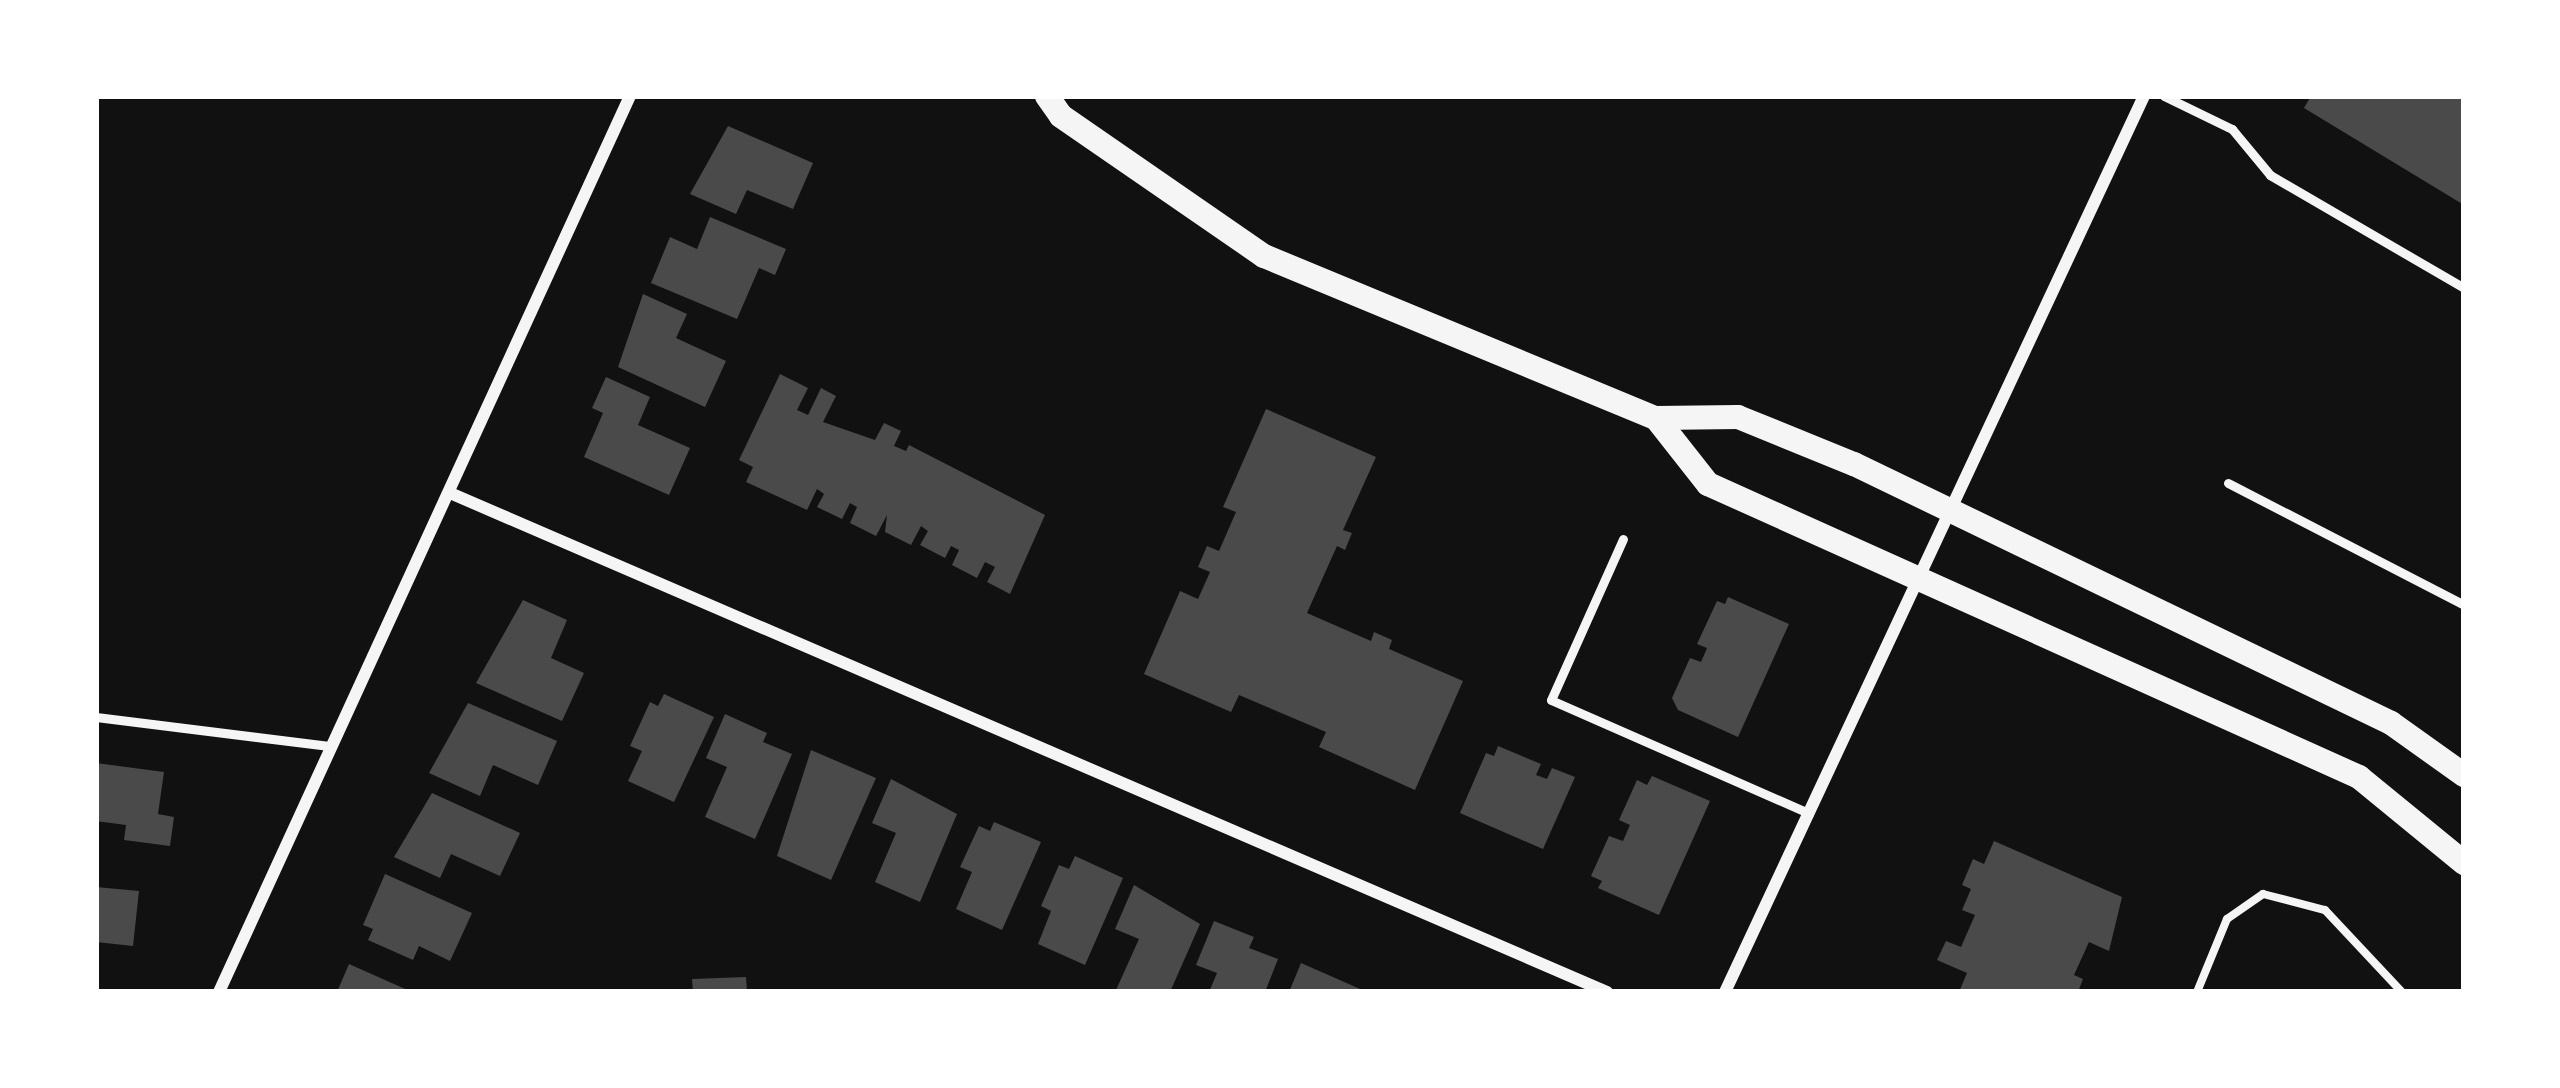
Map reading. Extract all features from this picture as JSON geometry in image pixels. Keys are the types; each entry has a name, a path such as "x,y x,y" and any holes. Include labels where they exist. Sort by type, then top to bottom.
{"main road":[{"path":"1047,96 1061,116 1264,256 1656,418 1738,417 1950,508 2391,723 2464,775"},
{"path":"1656,418 1708,484 2359,777 2464,863"}],"street":[{"path":"219,992 630,96"},
{"path":"1725,992 2144,96"},
{"path":"450,493 1607,992"}],"lane":[{"path":"2164,96 2232,129 2270,175 2464,288"},
{"path":"2228,483 2464,605"},
{"path":"1623,539 1551,700 1810,814"},
{"path":"96,717 328,746"}],"path":[{"path":"2197,992 2227,919 2263,894 2324,910 2402,992"}],"building":[{"path":"2311,96 2464,96 2464,205 2304,108"},
{"path":"728,126 813,163 793,209 747,190 736,214 690,194"},
{"path":"710,217 786,249 775,275 759,268 737,319 651,283 670,237 697,249"},
{"path":"643,294 687,314 676,338 726,361 705,407 618,367"},
{"path":"780,374 808,388 797,410 808,415 821,388 836,396 823,422 875,440 884,423 901,431 894,446 906,451 909,445 1045,515 1010,594 987,582 995,567 985,562 977,578 952,565 959,550 951,546 945,558 920,545 928,531 921,526 911,545 885,532 887,515 876,536 850,523 857,507 850,503 842,519 817,507 824,494 817,489 807,510 746,482 753,467 739,460"},
{"path":"606,377 650,397 638,425 690,448 669,495 584,457 603,413 592,408"},
{"path":"1266,409 1376,457 1343,530 1352,533 1345,550 1337,546 1307,613 1371,641 1374,632 1392,640 1389,649 1463,681 1415,790 1319,747 1326,732 1239,695 1231,712 1144,674 1180,591 1198,599 1210,572 1198,567 1207,546 1219,551 1236,512 1223,507"},
{"path":"1728,597 1789,624 1738,737 1678,710 1672,698 1690,658 1701,662 1707,648 1697,644 1717,601 1725,604"},
{"path":"523,600 567,620 551,658 584,673 562,721 476,683"},
{"path":"664,694 714,717 674,802 628,781 642,751 630,746 650,702 658,706"},
{"path":"468,703 557,741 538,785 493,765 480,796 429,773"},
{"path":"725,714 767,733 763,742 792,754 755,839 705,817 727,767 706,758"},
{"path":"1498,746 1541,764 1536,775 1547,779 1552,768 1575,777 1543,849 1460,813 1486,753 1494,756"},
{"path":"811,750 876,778 831,880 777,856"},
{"path":"96,763 164,772 158,814 174,817 170,846 124,840 126,825 96,821"},
{"path":"1652,776 1710,801 1659,915 1598,888 1602,881 1591,876 1609,836 1623,841 1630,825 1619,820 1637,780 1647,785"},
{"path":"891,779 957,814 920,902 875,882 896,833 872,823"},
{"path":"432,793 520,833 500,876 451,854 440,878 394,857"},
{"path":"994,822 1041,842 1002,930 956,909 972,872 960,867 979,826 990,831"},
{"path":"1994,841 2122,897 2109,951 2089,942 2074,975 2083,979 2078,992 1959,992 1967,973 1937,960 1946,941 1961,947 1975,915 1962,910 1971,889 1962,885 1973,859 1984,864"},
{"path":"1075,856 1123,878 1085,965 1038,944 1051,911 1041,906 1059,865 1069,869"},
{"path":"385,874 472,913 450,961 419,946 413,960 368,940 373,929 363,925"},
{"path":"1134,885 1200,924 1170,992 1116,990 1139,939 1115,929"},
{"path":"96,887 139,891 133,946 96,942"},
{"path":"1214,921 1254,937 1249,948 1278,959 1265,992 1209,992 1217,973 1196,965"},
{"path":"1301,963 1367,992 1289,992"},
{"path":"349,964 412,992 337,992"},
{"path":"746,977 747,992 693,992 692,979"}]}
